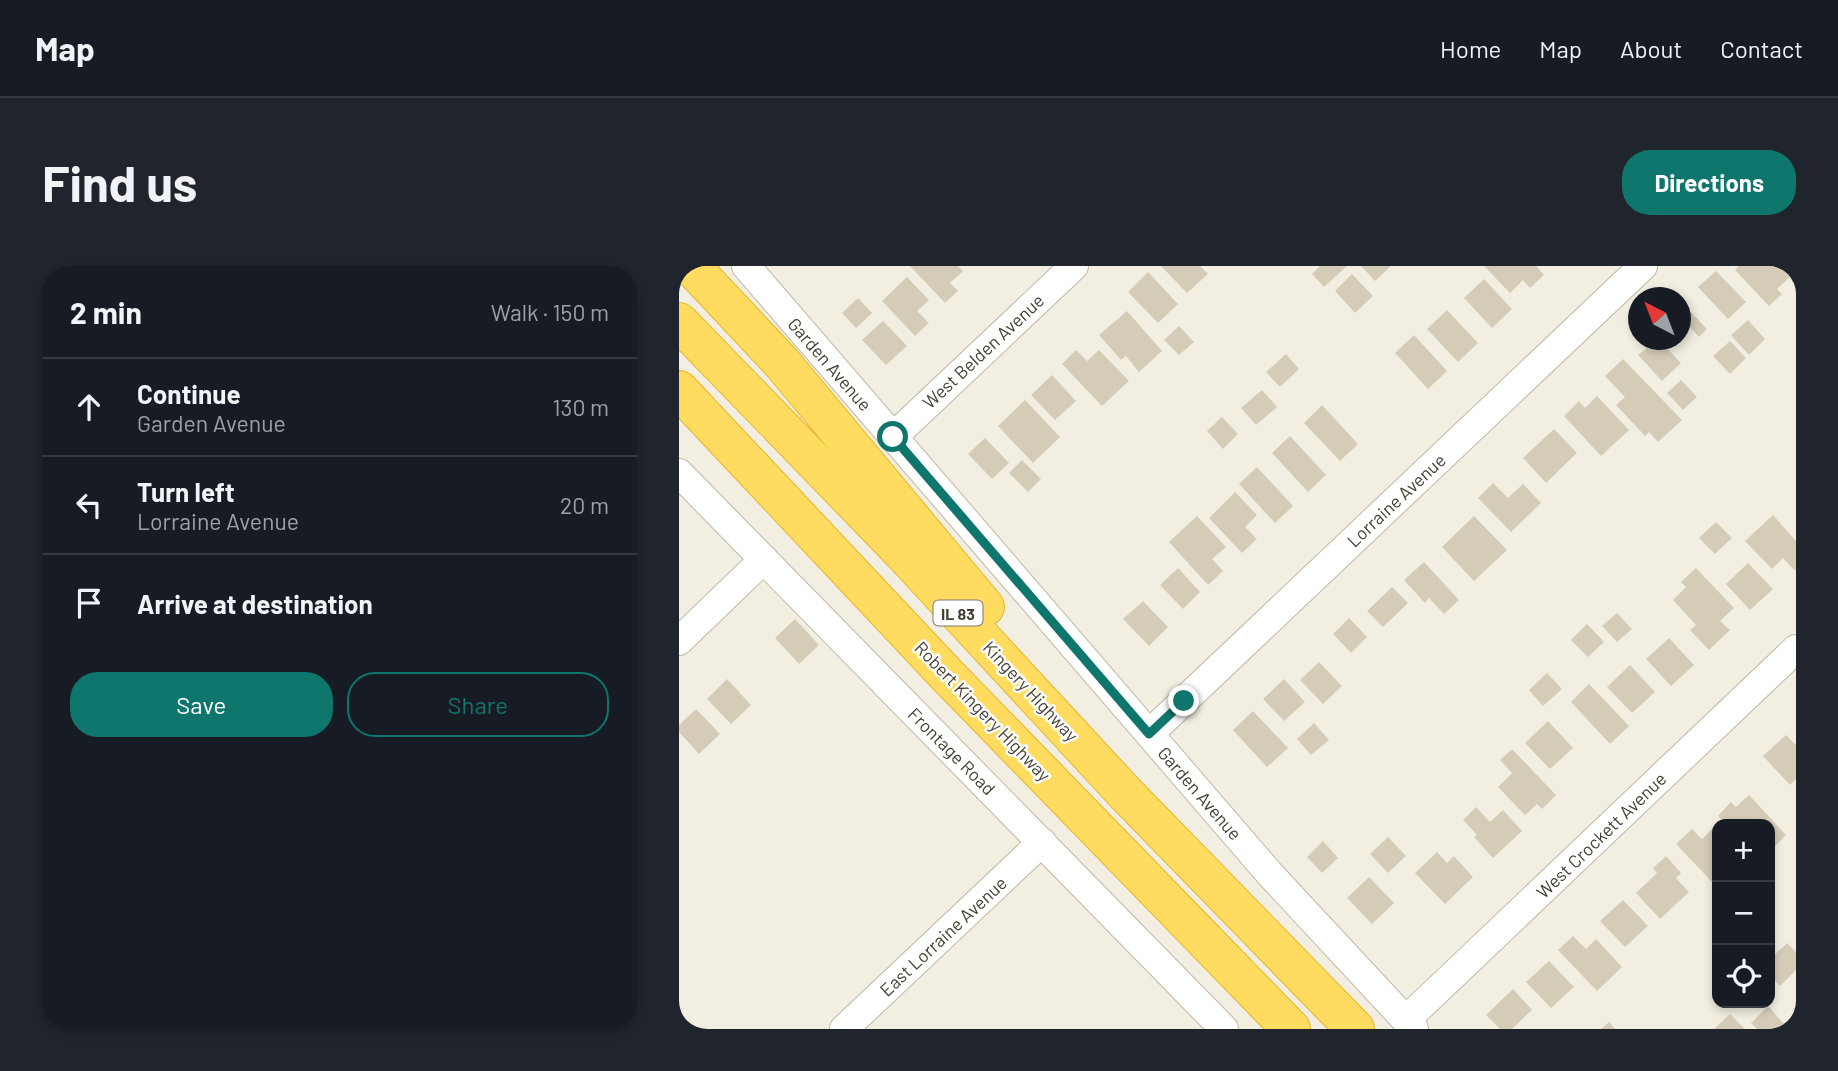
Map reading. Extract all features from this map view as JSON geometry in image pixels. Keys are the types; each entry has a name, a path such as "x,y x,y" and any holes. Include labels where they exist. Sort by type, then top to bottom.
{"highway":[{"path":"691,266 782,363 1235,907"},
{"name":"Kingery Highway","path":"679,321 904,554 1125,793 1355,1029"},
{"name":"Robert Kingery Highway","path":"679,390 945,673 1291,1029"},
{"path":"679,416 945,673"}],"street":[{"name":"Garden Avenue","path":"745,266 1269,873 1410,1025"},
{"name":"West Belden Avenue","path":"893,437 1074,266"},
{"name":"Lorraine Avenue","path":"1149,734 1643,266"},
{"name":"Frontage Road","path":"679,473 1224,1029"},
{"path":"679,641 764,559"},
{"name":"West Crockett Avenue","path":"1410,1025 1796,649"},
{"name":"East Lorraine Avenue","path":"844,1029 1042,842"}],"building":[{"path":"910,266 958,266 963,271 950,283 958,291 945,303"},
{"path":"1161,266 1200,266 1208,274 1187,293"},
{"path":"1320,266 1347,266 1324,287 1312,274"},
{"path":"1361,266 1391,266 1375,281"},
{"path":"1484,266 1536,266 1544,275 1530,288 1523,280 1510,293"},
{"path":"1739,266 1782,266 1791,276 1777,289 1782,294 1769,306 1735,270"},
{"path":"1716,271 1746,302 1728,319 1698,287"},
{"path":"1148,272 1178,304 1158,323 1128,292"},
{"path":"1352,274 1373,296 1355,313 1335,291"},
{"path":"907,277 929,300 917,311 929,323 915,336 882,301"},
{"path":"1484,279 1512,309 1492,328 1464,298"},
{"path":"858,298 872,313 856,328 842,313"},
{"path":"1447,310 1478,343 1458,362 1427,329"},
{"path":"1127,311 1162,351 1139,372 1126,356 1121,360 1099,335"},
{"path":"1691,312 1707,329 1699,337 1691,328"},
{"path":"1748,320 1765,339 1749,355 1731,335"},
{"path":"883,321 907,346 886,365 862,340"},
{"path":"1179,326 1194,342 1179,355 1164,340"},
{"path":"1414,335 1447,371 1428,389 1395,353"},
{"path":"1730,341 1746,358 1730,374 1713,356"},
{"path":"1076,350 1087,361 1099,350 1129,381 1102,406 1062,364"},
{"path":"1644,350 1669,350 1681,363 1662,381 1638,355"},
{"path":"1286,354 1299,369 1280,387 1266,372"},
{"path":"1623,359 1682,420 1658,442 1649,432 1645,436 1616,405 1625,397 1605,376"},
{"path":"1052,375 1076,401 1055,420 1031,395"},
{"path":"1681,380 1697,397 1683,410 1667,393"},
{"path":"1262,390 1277,407 1256,425 1241,408"},
{"path":"1597,396 1629,430 1601,456 1564,416 1579,401 1585,408"},
{"path":"1025,400 1060,437 1033,463 998,426"},
{"path":"1322,405 1358,444 1340,461 1304,423"},
{"path":"1222,417 1238,434 1223,449 1207,431"},
{"path":"1554,429 1577,453 1546,483 1523,458"},
{"path":"1290,436 1326,475 1308,492 1272,453"},
{"path":"985,438 1009,463 992,479 968,454"},
{"path":"1022,460 1041,479 1028,492 1009,473"},
{"path":"1257,467 1293,506 1275,523 1239,484"},
{"path":"1493,483 1508,498 1523,484 1541,503 1511,532 1478,498"},
{"path":"1235,492 1257,515 1245,527 1257,539 1242,553 1209,518"},
{"path":"1773,515 1796,541 1795,571 1783,558 1772,569 1745,541"},
{"path":"1197,516 1226,547 1212,559 1223,571 1208,585 1169,542"},
{"path":"1474,516 1507,550 1474,581 1442,547"},
{"path":"1716,522 1732,538 1715,554 1699,538"},
{"path":"1424,562 1459,600 1444,614 1429,598 1425,603 1404,580"},
{"path":"1748,563 1773,589 1750,610 1726,584"},
{"path":"1178,568 1200,592 1183,609 1160,585"},
{"path":"1696,568 1734,608 1720,621 1730,630 1709,650 1690,630 1696,625 1673,600 1686,587 1681,582"},
{"path":"1392,587 1408,603 1383,627 1367,611"},
{"path":"1143,601 1168,627 1149,646 1123,619"},
{"path":"1617,613 1632,629 1617,642 1602,626"},
{"path":"1349,618 1367,637 1351,653 1333,634"},
{"path":"795,619 819,645 799,664 775,638"},
{"path":"1587,624 1604,642 1588,657 1571,640"},
{"path":"1669,638 1694,665 1671,686 1646,659"},
{"path":"1319,662 1342,686 1323,704 1300,680"},
{"path":"1630,665 1655,692 1632,713 1607,687"},
{"path":"1547,673 1562,689 1543,706 1529,690"},
{"path":"727,679 751,705 731,724 707,699"},
{"path":"1284,679 1305,702 1284,721 1263,699"},
{"path":"1589,684 1629,726 1610,744 1571,702"},
{"path":"696,709 720,734 699,754 679,732 679,725"},
{"path":"1253,711 1288,748 1267,767 1233,730"},
{"path":"1548,721 1573,748 1550,769 1525,743"},
{"path":"1314,723 1329,740 1311,755 1297,739"},
{"path":"1786,735 1796,745 1796,779 1790,785 1763,756"},
{"path":"1512,749 1556,795 1542,809 1537,804 1525,815 1498,787 1512,773 1500,760"},
{"path":"1749,795 1771,819 1721,819 1718,816 1731,802 1736,807"},
{"path":"1476,807 1490,822 1503,810 1522,831 1493,858 1463,820"},
{"path":"1775,823 1786,835 1775,846"},
{"path":"1692,829 1702,839 1712,829 1712,882 1676,844"},
{"path":"1388,837 1406,856 1388,873 1370,854"},
{"path":"1323,841 1338,858 1322,873 1307,857"},
{"path":"1437,852 1447,863 1454,856 1473,877 1445,904 1415,873"},
{"path":"1666,856 1681,873 1676,878 1689,892 1660,919 1636,893 1657,873 1653,868"},
{"path":"1369,877 1394,903 1372,924 1347,898"},
{"path":"1623,900 1648,926 1625,947 1600,921"},
{"path":"1573,936 1586,949 1596,939 1622,967 1597,991 1558,950"},
{"path":"1787,943 1796,952 1796,970 1780,986 1775,980 1775,954"},
{"path":"1549,961 1574,987 1551,1008 1526,982"},
{"path":"1513,989 1532,1010 1512,1029 1500,1029 1486,1015"},
{"path":"1766,1008 1770,1008 1785,1025 1796,1014 1796,1029 1757,1029 1751,1023"},
{"path":"1730,1014 1745,1029 1714,1029"},
{"path":"1609,1022 1615,1029 1601,1029"}],"route":[{"path":"893,437 1149,734 1184,701"}]}
